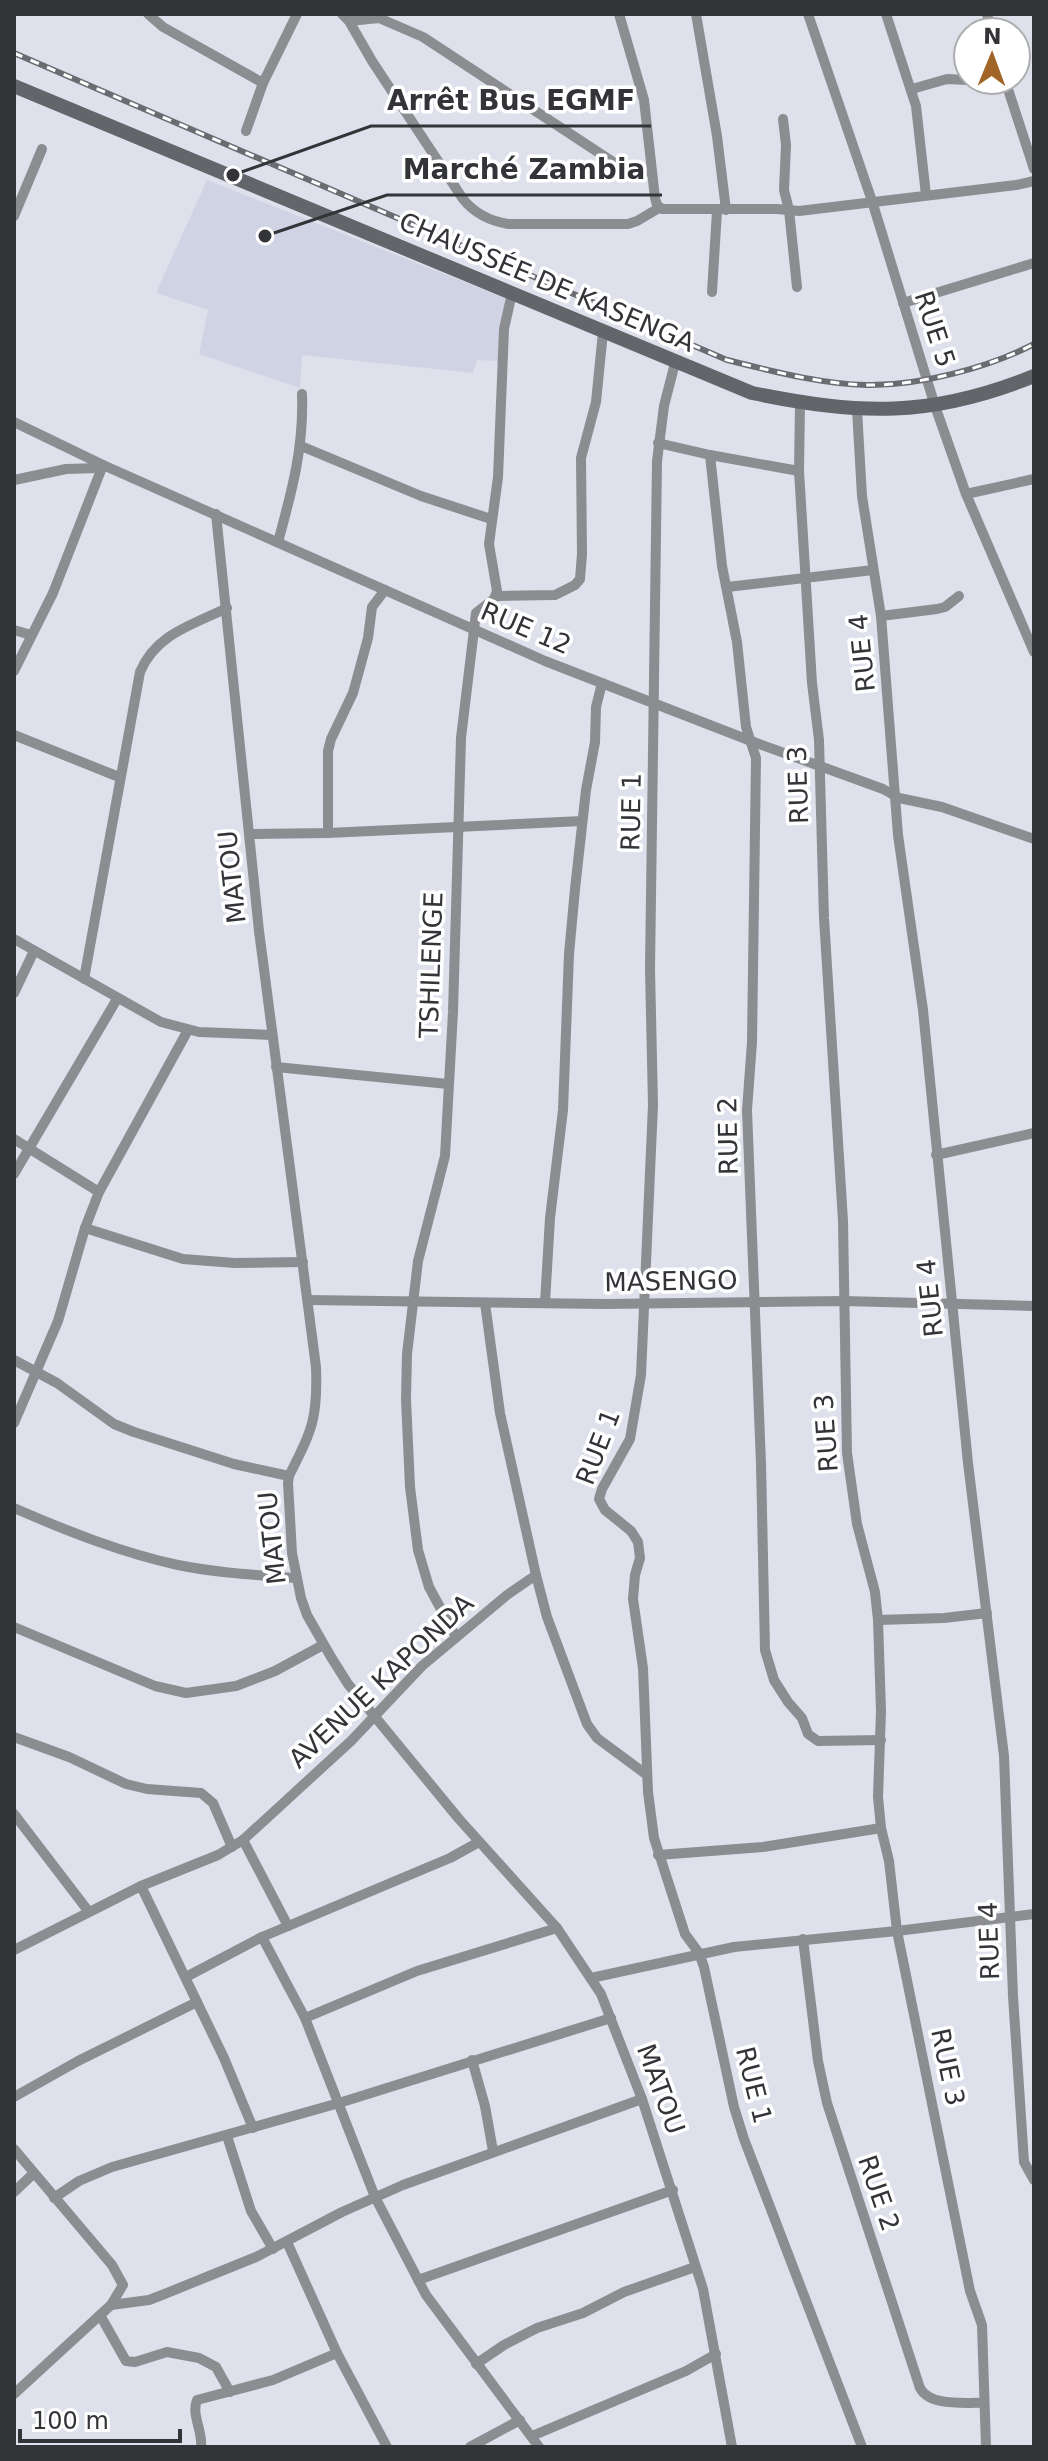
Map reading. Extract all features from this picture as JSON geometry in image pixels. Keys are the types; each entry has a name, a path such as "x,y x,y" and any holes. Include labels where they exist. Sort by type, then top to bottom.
{"main road":[{"name":"CHAUSSÉE DE KASENGA","path":"14,86 752,393 857,410 935,406 980,395 1034,376"}],"street":[{"path":"148,14 163,27 263,83"},
{"path":"246,131 263,83 297,14"},
{"path":"619,14 642,90 655,198 659,208"},
{"path":"696,14 717,136 721,211 712,292"},
{"name":"RUE 5","path":"808,14 966,494 1034,652"},
{"path":"886,14 912,89 926,195"},
{"path":"345,18 385,19 423,37 613,162 633,170 652,172"},
{"path":"345,18 463,199 479,214 496,222 615,225 637,221 659,208 799,211 1034,181"},
{"path":"912,89 952,79"},
{"path":"1010,96 1034,169"},
{"path":"783,119 786,145 784,190 797,287"},
{"path":"14,216 42,149"},
{"path":"903,303 1034,263"},
{"path":"512,293 504,329 499,464 489,553 496,596 555,595 580,579 581,458 596,402 603,332"},
{"name":"RUE 1","path":"675,363 658,443 650,969 653,1105 641,1375 633,1427 625,1450 599,1496 605,1510 635,1535 639,1550 633,1599 643,1668 647,1775 658,1855 685,1934 699,1953 744,2139 862,2447"},
{"path":"278,542 301,446 302,394"},
{"name":"RUE 3","path":"800,403 799,471 820,766 824,918 841,1193 847,1453 857,1524 875,1592 878,1620 881,1740 878,1797 897,1931 970,2291 982,2325 986,2447"},
{"name":"RUE 4","path":"857,410 862,496 881,616 898,835 923,1010 968,1463 1004,1756 1024,2162 1034,2180"},
{"name":"RUE 12","path":"14,422 101,466 216,514 473,630 602,683 897,796 942,807 1034,839"},
{"path":"658,443 799,471"},
{"path":"301,446 421,496 491,519"},
{"name":"RUE 2","path":"710,455 746,727 756,758 752,1042 747,1110 756,1301 765,1650 774,1680 802,1718 808,1734 818,1741 881,1740"},
{"path":"14,480 66,469 101,466 53,593 14,671"},
{"path":"966,494 1034,479"},
{"name":"MATOU","path":"216,514 272,1035 316,1367 316,1413 309,1436 289,1476 296,1578 307,1615 348,1684 479,1842 557,1928 591,1978 611,2018 673,2190 708,2310 732,2447"},
{"path":"727,587 873,570"},
{"path":"328,833 328,751 353,693 368,638 372,607 385,590"},
{"name":"TSHILENGE","path":"456,1637 429,1587 413,1525 406,1399 413,1301 426,1225 442,1175 453,1012 456,826 464,695 476,613 496,596"},
{"path":"881,616 945,607 959,596"},
{"path":"84,979 140,672 146,659 162,640 227,608"},
{"path":"14,630 31,635"},
{"path":"545,1303 550,1218 563,1110 569,954 582,821 594,753 596,707 602,683"},
{"path":"14,735 119,777"},
{"path":"249,834 582,821"},
{"path":"14,939 161,1022 188,1030 272,1035"},
{"path":"14,993 34,951"},
{"path":"14,1174 117,999"},
{"path":"14,1423 58,1321 85,1228 99,1192 188,1030"},
{"path":"276,1067 448,1084"},
{"path":"936,1155 1034,1133"},
{"path":"14,1139 99,1192"},
{"path":"85,1228 183,1259 235,1263 303,1262"},
{"name":"MASENGO","path":"308,1300 643,1304 843,1301 1034,1306"},
{"path":"485,1303 500,1413 547,1617 587,1724 597,1738 647,1775"},
{"path":"14,1360 37,1371 114,1424 234,1464 289,1476"},
{"path":"14,1508 150,1558 216,1571 296,1578"},
{"name":"AVENUE KAPONDA","path":"14,1950 141,1886 197,1864 243,1840 351,1741 422,1666 536,1575"},
{"path":"878,1620 987,1613"},
{"path":"14,1627 155,1686 186,1693 222,1690 249,1681 323,1645"},
{"path":"14,1737 69,1757 126,1784 147,1789 201,1793 213,1803 232,1847"},
{"path":"14,1814 89,1912"},
{"path":"658,1855 763,1847 881,1828"},
{"path":"243,1840 288,1926"},
{"path":"186,1977 262,1937 450,1858 479,1842"},
{"path":"141,1886 224,2058 253,2128"},
{"path":"591,1978 699,1953 1034,1914"},
{"path":"305,2018 417,1971 557,1928"},
{"path":"262,1937 305,2018 375,2197 418,2280 436,2311 539,2447"},
{"name":"RUE 2","path":"803,1939 818,2061 827,2103 920,2388 924,2396 933,2400 984,2403"},
{"path":"15,2098 78,2061 197,2002"},
{"path":"54,2198 79,2181 112,2167 339,2103 611,2018"},
{"path":"472,2060 481,2088 493,2151"},
{"path":"111,2305 149,2300 273,2249 375,2197 493,2151 642,2099"},
{"path":"227,2136 251,2211 273,2249"},
{"path":"14,2149 122,2278 123,2287 111,2305 14,2394"},
{"path":"14,2192 33,2174"},
{"path":"418,2280 673,2190"},
{"path":"287,2242 337,2353 387,2447"},
{"path":"476,2364 537,2328 583,2313 624,2292 695,2267"},
{"path":"100,2315 126,2361 135,2362 167,2352 199,2358 216,2367 230,2392"},
{"path":"201,2447 195,2402 273,2380 337,2353"},
{"path":"532,2436 686,2371 716,2354"},
{"path":"470,2447 520,2420"}],"shaded area":[{"path":"207,180 505,298 499,361 477,360 473,373 302,355 300,388 199,354 208,310 156,293"}],"railway":[{"path":"14,53 727,360 814,380 887,385 952,374 996,361 1034,344"}],"place":[{"name":"Arrêt Bus EGMF","path":"233,175"},
{"name":"Marché Zambia","path":"265,236"}]}
